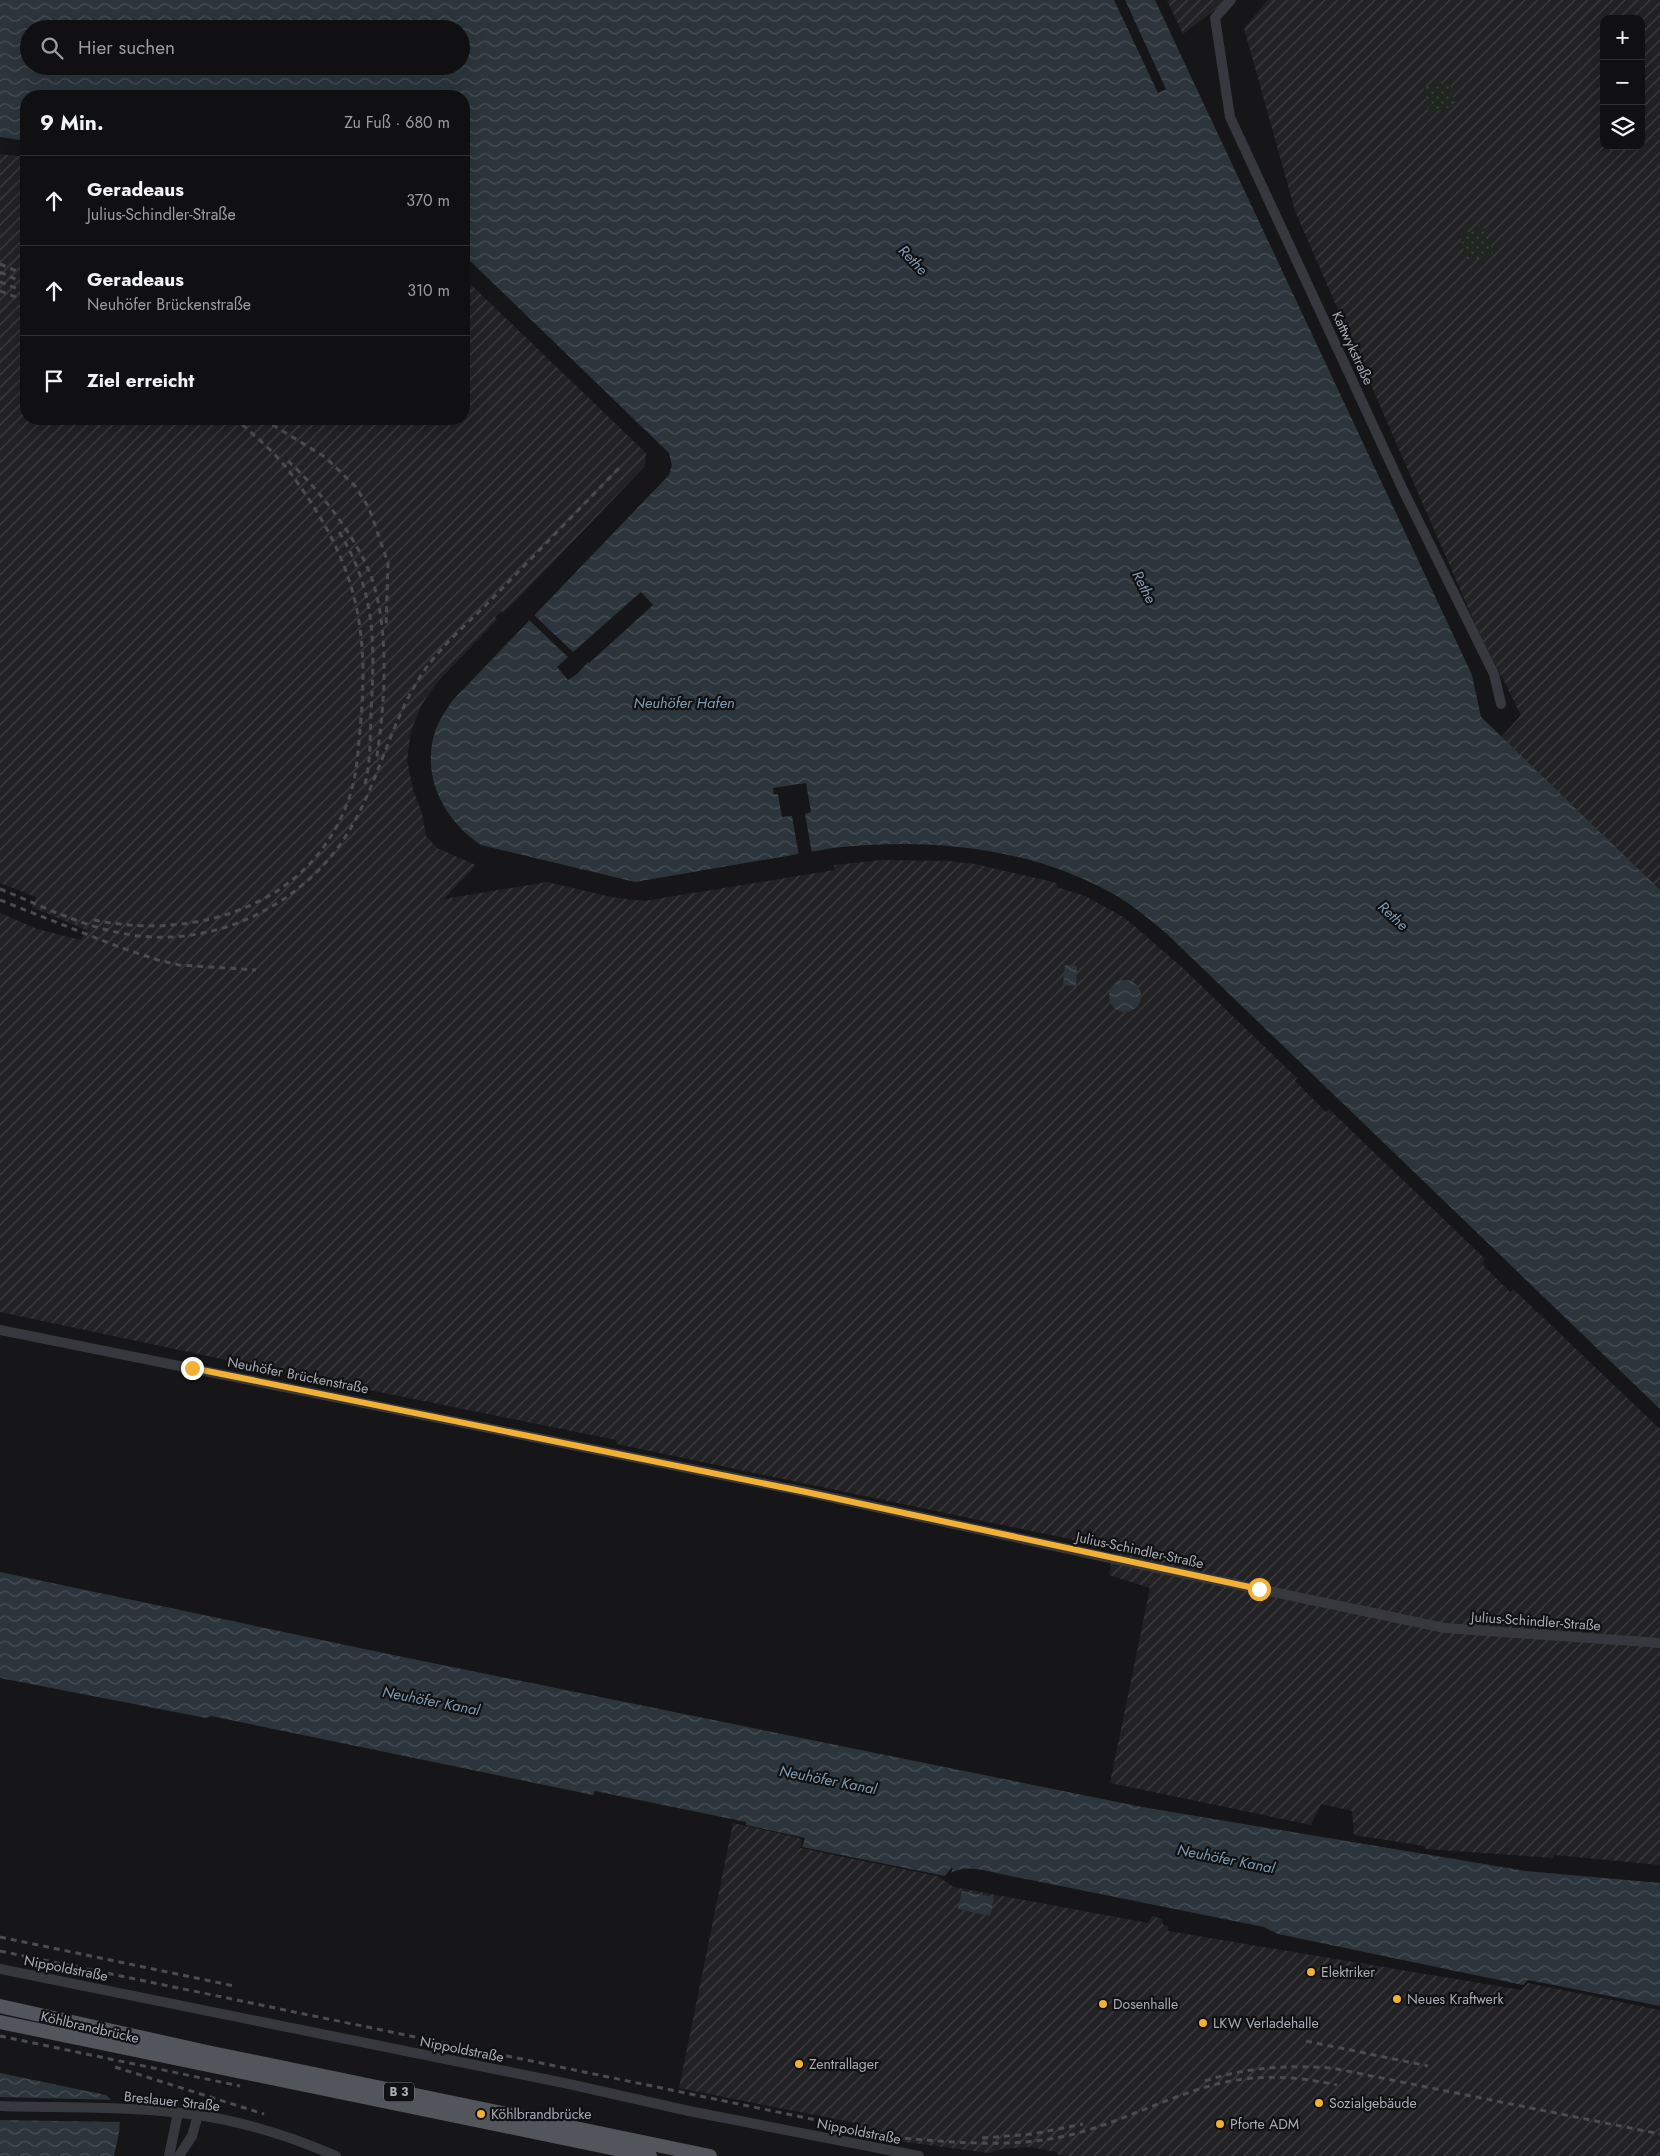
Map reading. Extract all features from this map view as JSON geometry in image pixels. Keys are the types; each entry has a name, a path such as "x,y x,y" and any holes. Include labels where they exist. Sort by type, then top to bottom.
{"main road":[{"name":"Köhlbrandbrücke","path":"0,2006 198,2050 710,2156"},
{"name":"Köhlbrandbrücke","path":"0,2022 650,2156"}],"street":[{"name":"Kattwykstraße","path":"1231,0 1215,18 1230,117 1403,490 1494,674 1501,704"},
{"name":"Neuhöfer Brückenstraße","path":"0,1330 678,1466"},
{"name":"Julius-Schindler-Straße","path":"678,1466 1446,1628 1660,1643"},
{"name":"Nippoldstraße","path":"0,1969 569,2084 689,2111 919,2156"},
{"name":"Breslauer Straße","path":"0,2106 148,2110 198,2115 271,2132 336,2156"},
{"path":"169,2156 178,2113"},
{"path":"179,2156 192,2136 198,2115"}],"shaded area":[{"path":"1167,0 1228,0 1183,34"},
{"path":"1268,0 1660,0 1660,898 1496,743 1521,715 1477,628 1295,211 1244,28"},
{"path":"1449,80 1455,106 1429,113 1423,87"},
{"path":"0,154 20,156 20,425 470,425 470,284 646,453 645,466 515,602 503,613 501,611 495,617 497,620 439,680 422,704 411,731 407,760 413,790 422,813 426,836 437,848 476,865 444,899 547,882 611,897 644,901 834,870 834,865 882,860 948,861 975,864 1057,883 1056,887 1085,896 1125,918 1185,970 1297,1078 1295,1081 1326,1112 1329,1109 1485,1259 1482,1264 1510,1292 1513,1289 1660,1429 1660,1865 1554,1855 1553,1858 1426,1849 1424,1846 1354,1835 1352,1811 1321,1804 1311,1825 1110,1783 1150,1588 1109,1575 1113,1552 1128,1555 1129,1549 1107,1547 617,1444 616,1440 0,1312 0,913 37,929 81,940 86,930 32,907 36,897 0,883"},
{"path":"1486,228 1493,255 1466,261 1460,234"},
{"path":"733,1823 799,1838 802,1841 800,1848 937,1876 954,1887 1148,1923 1152,1916 1162,1919 1163,1925 1168,1926 1168,1931 1521,1990 1528,1983 1660,2010 1660,2156 1064,2156 1057,2154 1057,2152 1030,2147 1001,2149 989,2153 897,2141 859,2133 860,2124 679,2088"}],"water":[{"path":"0,0 1155,0 1472,675 1481,717 1660,890 1660,1409 1166,933 1124,900 1084,879 1050,866 1015,856 943,845 907,844 833,848 635,882 481,845 457,824 439,798 434,783 431,751 437,726 452,701 669,475 672,465 669,453 470,261 470,90 20,90 20,140 0,137"},
{"path":"1065,965 1077,966 1076,986 1063,985"},
{"path":"1125,980 1131,981 1136,985 1140,990 1140,1002 1136,1007 1131,1011 1125,1012 1119,1011 1114,1007 1110,1002 1109,996 1110,990 1114,985 1119,981"},
{"name":"Neuhöfer Kanal","path":"0,1572 393,1655 1142,1807 1526,1871 1660,1883 1660,2006 1528,1980 1523,1985 1278,1934 1264,1927 982,1870 963,1869 951,1873 953,1868 951,1868 945,1876 802,1847 805,1838 746,1825 746,1822 595,1791 593,1795 211,1716 206,1718 0,1678"},
{"path":"962,1891 994,1897 990,1916 958,1909"},
{"path":"0,2073 106,2095 117,2109 120,2123 114,2156 0,2156"}],"pier":[{"path":"1114,0 1125,0 1166,89 1158,93"},
{"path":"641,592 653,605 568,680 557,667 568,657 528,619 533,614 573,652"},
{"path":"806,783 811,812 805,814 812,854 799,856 792,816 782,817 778,794 774,794 773,788"},
{"path":"0,2097 115,2100 119,2104 123,2122 0,2120"}],"railway":[{"path":"0,264 20,272"},
{"path":"0,272 20,281"},
{"path":"0,282 20,290"},
{"path":"0,291 20,299"},
{"path":"94,920 133,925 171,925 209,919 245,908 278,890 307,867 330,837 348,801 354,781 357,760 363,682 362,646 353,592 336,548 308,498 280,460 243,425"},
{"path":"273,425 325,457 355,486 369,508 388,563 386,627"},
{"path":"288,461 325,500 347,531 366,564 372,579 378,600 384,646 382,717 376,762"},
{"path":"0,889 90,925 121,933 155,937 189,935 222,928 253,916 283,900 310,879 333,854 352,826 411,692 429,664 454,636 622,465"},
{"path":"339,532 360,576 370,619 373,664 369,758 365,784"},
{"path":"0,900 119,947 158,960 179,965 256,970"},
{"path":"0,1937 234,1986"},
{"path":"0,1951 903,2138 966,2143 1028,2142 1089,2130 1198,2089 1232,2081 1277,2077 1337,2085"},
{"path":"0,2036 240,2086"},
{"path":"1306,2041 1428,2066"},
{"path":"115,2067 264,2114"},
{"path":"1205,2081 1221,2076 1268,2068 1332,2068 1660,2134"},
{"path":"982,2138 1033,2134 1083,2124"}],"place":[{"name":"Elektriker","path":"1311,1972"},
{"name":"Neues Kraftwerk","path":"1397,1999"},
{"name":"Dosenhalle","path":"1103,2004"},
{"name":"LKW Verladehalle","path":"1203,2023"},
{"name":"Zentrallager","path":"799,2064"},
{"name":"Sozialgebäude","path":"1319,2103"},
{"name":"Köhlbrandbrücke","path":"481,2114"},
{"name":"Pforte ADM","path":"1220,2124"}],"route":[{"path":"192,1368 512,1431 1259,1589"}],"water label":[{"name":"Rethe","path":"913,260"},
{"name":"Rethe","path":"1144,587"},
{"name":"Neuhöfer Hafen","path":"684,703"},
{"name":"Rethe","path":"1393,916"}]}
